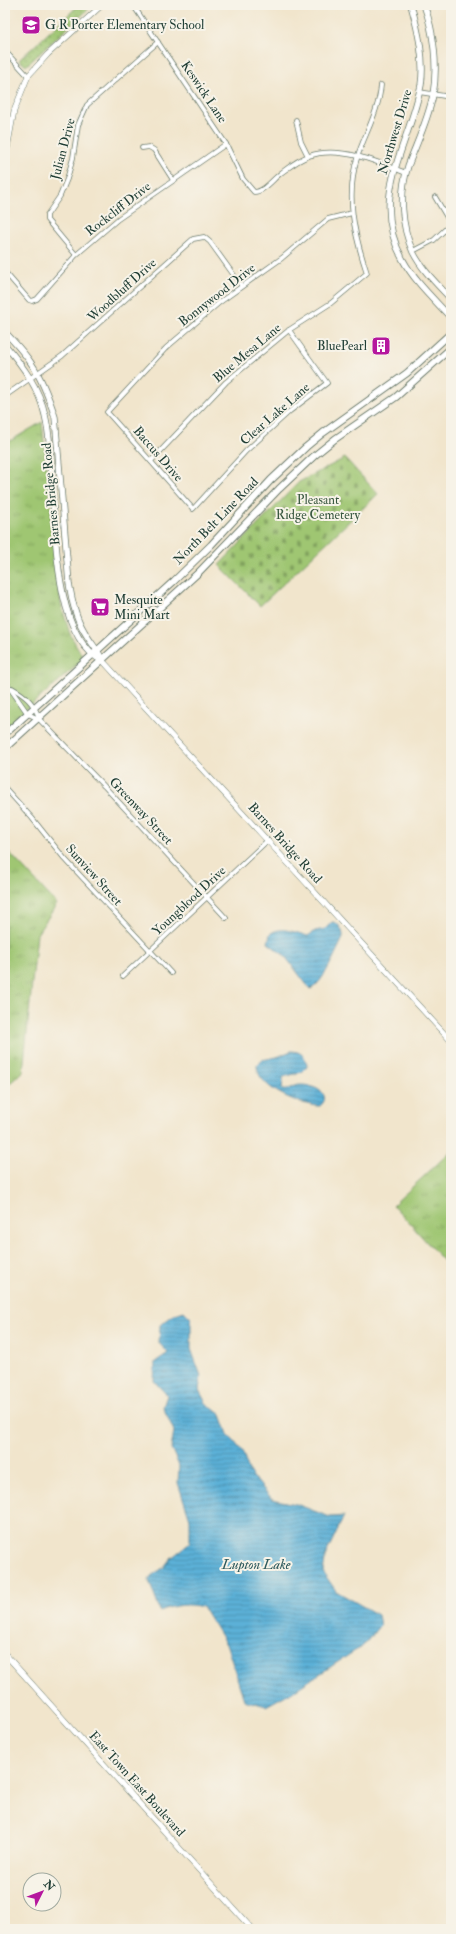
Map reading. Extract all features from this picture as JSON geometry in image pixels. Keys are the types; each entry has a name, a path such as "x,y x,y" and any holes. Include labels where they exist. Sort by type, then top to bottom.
{"main road":[{"name":"Northwest Drive","path":"410,5 418,29 422,61 419,92 409,130 394,168 390,186 389,210 393,236 397,248 412,275 451,318"},
{"name":"Northwest Drive","path":"424,5 433,42 433,93 425,125 406,173 403,211 406,232 413,251 423,267 451,299"},
{"name":"Barnes Bridge Road","path":"5,332 31,362 49,399 55,417 72,604 83,629 103,661"},
{"name":"North Belt Line Road","path":"5,734 186,570 271,480 306,447 323,433 407,373 451,333"},
{"name":"Barnes Bridge Road","path":"5,344 24,367 42,401 49,438 57,549 63,598 76,632 92,656 103,661"},
{"name":"North Belt Line Road","path":"5,748 39,719 194,577 279,489 314,456 335,439 396,397 451,348"},
{"path":"49,438 57,438"},
{"path":"306,447 314,456"},
{"path":"53,494 62,493"},
{"path":"186,570 194,577"}],"street":[{"path":"5,160 14,111 28,76 48,54 102,5"},
{"name":"Keswick Lane","path":"133,5 226,144 243,179 254,192 262,189 296,162 308,156"},
{"name":"Julian Drive","path":"76,255 47,220 67,179 73,158 78,125 87,105 158,42"},
{"path":"5,51 28,76"},
{"path":"352,213 351,203 358,157 380,97 381,86"},
{"path":"419,92 451,97"},
{"path":"296,120 301,142 308,156 331,152 358,157 406,173"},
{"name":"Rockcliff Drive","path":"5,272 25,296 32,301 40,295 76,255 130,209 226,144"},
{"path":"142,148 149,147 154,150 173,180"},
{"path":"413,251 434,240 451,224 435,197"},
{"name":"Blue Mesa Lane","path":"151,461 226,382 289,330 331,302 367,273 356,240 352,213"},
{"name":"Bonnywood Drive","path":"107,412 166,348 241,285 282,258 328,219 352,213"},
{"name":"Woodbluff Drive","path":"5,396 62,356 111,314 142,283 194,239 204,237 210,242 241,285"},
{"name":"Clear Lake Lane","path":"193,509 246,451 290,410 328,383 289,330"},
{"name":"Baccus Drive","path":"107,412 193,509"},
{"name":"Barnes Bridge Road","path":"103,661 451,1041"},
{"path":"5,681 12,688 25,695 36,707 39,719"},
{"path":"12,688 18,702 28,714 39,719"},
{"name":"Greenway Street","path":"39,719 226,918"},
{"name":"Sunview Street","path":"5,788 32,818 64,858 171,973"},
{"name":"Youngblood Drive","path":"123,976 268,840"},
{"name":"East Town East Boulevard","path":"5,1654 252,1929"}],"green space":[{"path":"79,5 93,5 26,66 19,60"},
{"path":"42,422 61,604 70,634 84,659 5,728 5,444"},
{"name":"Pleasant Ridge Cemetery","path":"345,458 378,494 260,606 219,565 299,482"},
{"path":"5,848 57,904 37,934 23,1072 5,1087"},
{"path":"451,1151 451,1269 393,1205"}],"water":[{"path":"332,922 335,922 340,928 343,933 343,938 324,975 315,986 310,989 284,955 268,943 270,934 274,931 284,930 308,936 315,931 325,929"},
{"path":"291,1051 298,1052 303,1055 306,1060 307,1067 302,1072 283,1077 282,1090 287,1090 300,1085 315,1088 323,1094 324,1102 320,1106 302,1103 281,1094 264,1081 259,1073 257,1065 262,1060 277,1057"},
{"name":"Lupton Lake","path":"184,1311 191,1318 191,1349 201,1376 199,1390 206,1403 221,1415 228,1434 242,1451 250,1473 272,1499 296,1504 330,1517 344,1516 326,1554 323,1572 336,1591 378,1615 380,1625 364,1645 295,1690 266,1706 244,1700 227,1646 203,1607 181,1605 160,1611 149,1581 151,1576 163,1568 171,1558 190,1543 190,1519 178,1483 179,1466 171,1448 174,1431 163,1407 167,1395 154,1381 155,1362 168,1353 159,1343 160,1325 175,1314"}],"place":[{"name":"G R Porter Elementary School","path":"31,25"},
{"name":"BluePearl","path":"381,346"},
{"name":"Mesquite Mini Mart","path":"100,607"}]}
